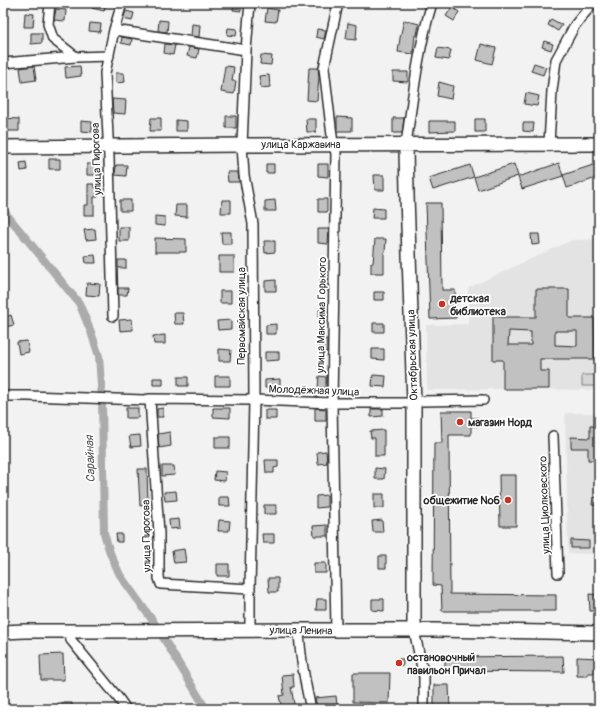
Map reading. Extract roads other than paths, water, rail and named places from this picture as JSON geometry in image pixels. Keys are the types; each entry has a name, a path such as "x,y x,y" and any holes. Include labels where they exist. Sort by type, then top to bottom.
{"street":[{"path":"50,3 48,24 53,39 76,57"},
{"name":"улица Пирогова","path":"113,316 109,158 105,73 114,30 122,3"},
{"name":"Первомайская улица","path":"250,3 246,50 242,145 244,175 253,224 254,400 250,630"},
{"name":"улица Максима Горького","path":"336,630 332,403 336,153 332,144 324,68 338,3"},
{"name":"Октябрьская улица","path":"424,709 424,677 414,630 414,404 406,144 419,56 432,3"},
{"path":"549,144 552,91 556,60 575,25 593,3"},
{"path":"114,30 246,50"},
{"path":"3,62 109,56"},
{"name":"улица Каржавина","path":"3,147 332,144 599,144"},
{"name":"Молодёжная улица","path":"3,396 414,404 422,401 483,400"},
{"name":"улица Пирогова","path":"147,400 159,533 159,578 161,584 250,589"},
{"name":"улица Циолковского","path":"553,436 558,573"},
{"path":"299,630 306,689 311,709"},
{"name":"улица Ленина","path":"3,632 414,630 599,633"},
{"path":"70,631 71,640 126,709"}],"waterway":[{"name":"Сарайная","path":"3,210 79,303 91,332 99,356 102,399 104,533 110,553 120,575 155,624 206,709"}],"place":[{"name":"детская библиотека","path":"442,304"},
{"name":"магазин Норд","path":"460,422"},
{"name":"общежитие №6","path":"508,500"},
{"name":"остановочный павильон Причал","path":"399,663"}]}
